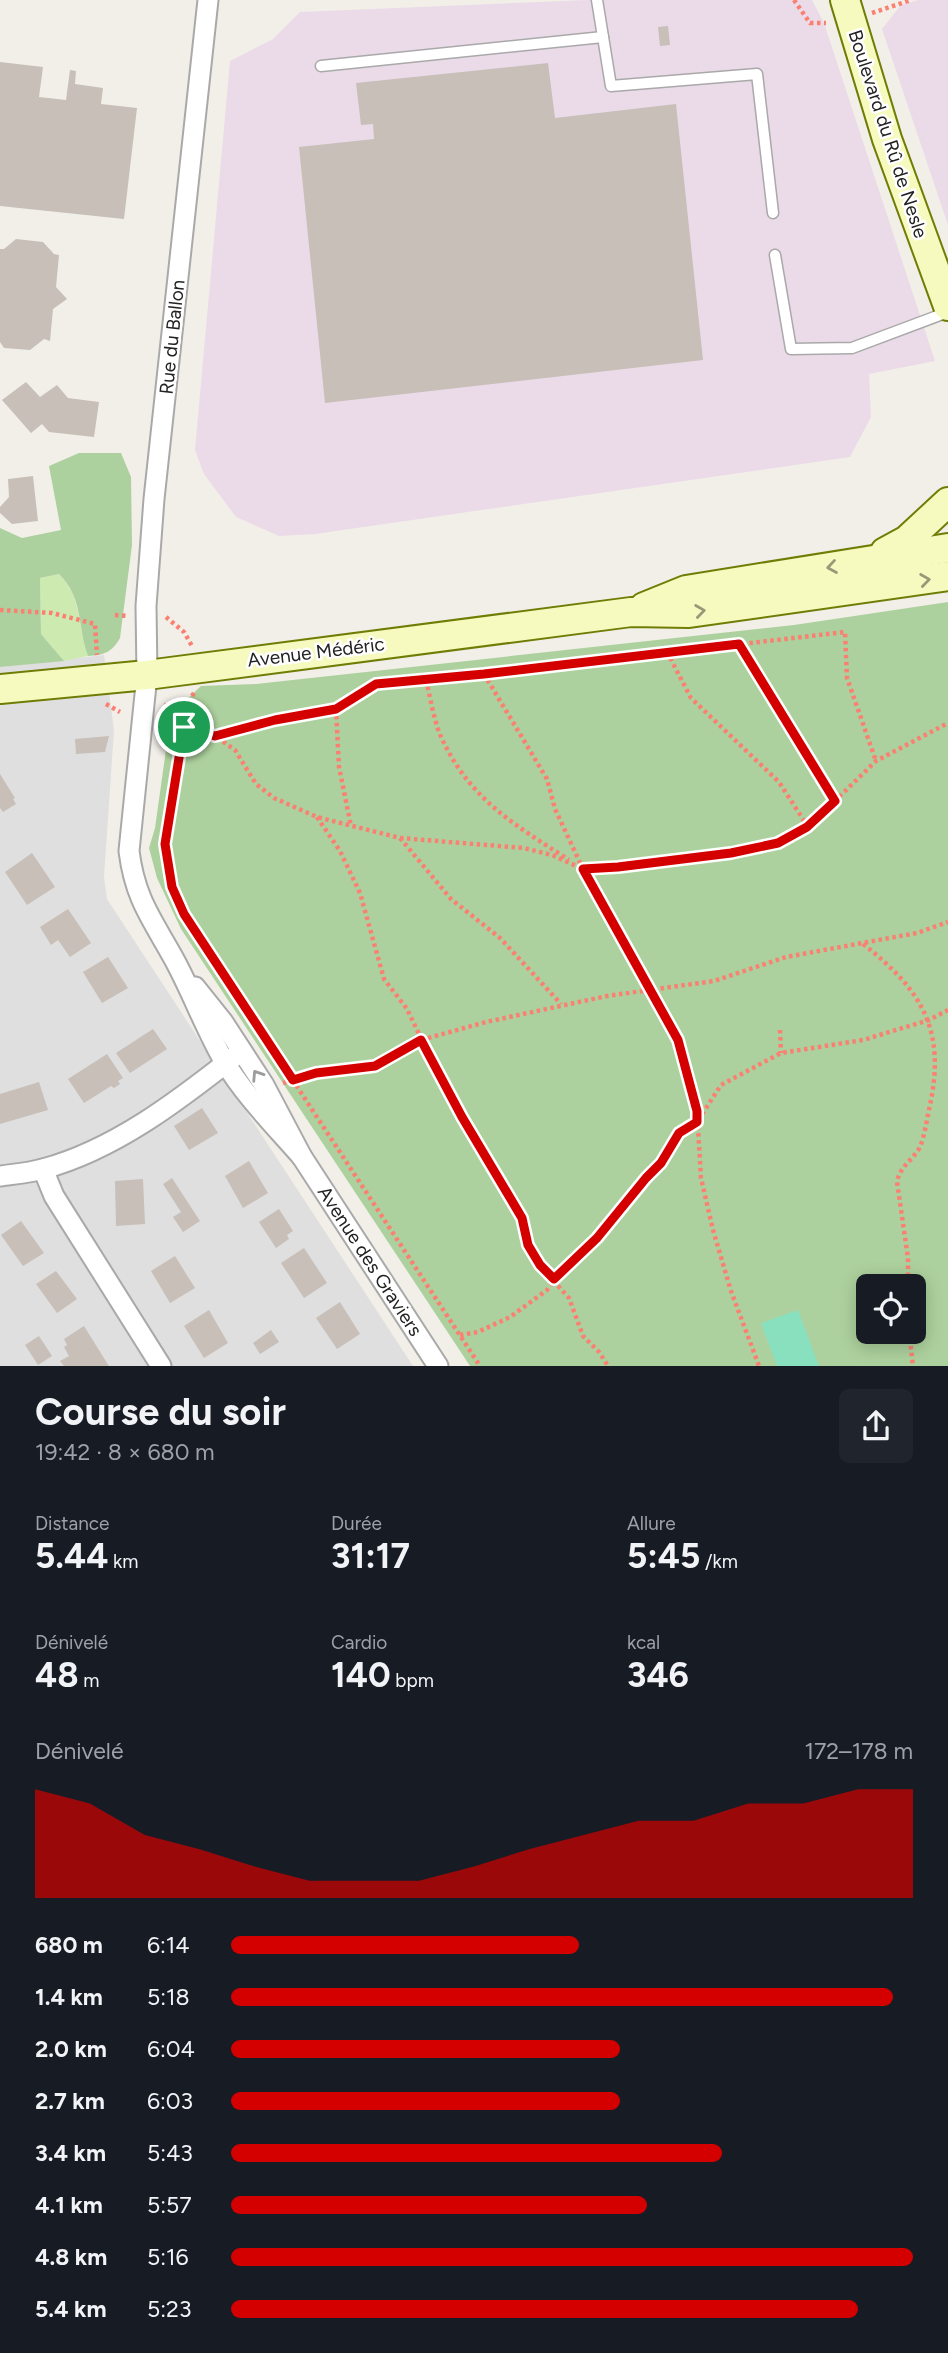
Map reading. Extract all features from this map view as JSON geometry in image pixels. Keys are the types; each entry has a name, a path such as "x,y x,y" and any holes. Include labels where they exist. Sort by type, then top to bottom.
{"main road":[{"name":"Boulevard du Rû de Nesle","path":"845,0 887,139 948,306"},
{"path":"870,561 907,540 948,502"},
{"path":"631,612 686,590 948,548"},
{"path":"631,612 689,613 948,576"},
{"name":"Avenue Médéric","path":"0,689 147,675 631,612"}],"street":[{"name":"Rue du Ballon","path":"147,675 146,606 154,499 208,0"},
{"name":"Avenue des Graviers","path":"147,675 129,851 133,879 144,909 174,960 226,1064 302,1157"},
{"name":"Avenue des Graviers","path":"174,960 242,1051 264,1085 302,1157 438,1366"},
{"path":"0,1176 43,1169 91,1151 148,1119 242,1051"},
{"path":"43,1169 54,1196 161,1366"}],"lane":[{"path":"597,0 611,86 757,74 773,213"},
{"path":"321,66 603,37"},
{"path":"775,255 791,349 852,348 948,312"}],"path":[{"path":"0,610 52,613 96,624 97,659"},
{"path":"163,610 167,619 184,632 193,650 196,668 194,693 183,709 184,727 165,844 172,887 184,914 480,1366"},
{"path":"215,736 275,720 336,709 376,684 845,632 847,678 876,761"},
{"path":"739,644 835,801"},
{"path":"667,652 691,698 779,782 807,827"},
{"path":"484,674 547,779 555,808 583,869 678,1040 697,1111 701,1178 713,1230 731,1291 759,1366"},
{"path":"426,680 443,741 469,783 500,815 583,869"},
{"path":"167,718 168,706 183,709"},
{"path":"336,709 339,767 351,825"},
{"path":"184,727 215,736 236,750 256,784 274,798 317,817 400,838 524,848 552,855 583,869 731,853 778,843 807,827 876,761 948,723"},
{"path":"317,817 352,873 384,979 407,1009 462,1117 522,1218 534,1255 569,1298 583,1336 600,1352 608,1366"},
{"path":"400,838 451,899 500,938 562,1004"},
{"path":"293,1080 316,1073 375,1066 421,1040 562,1004 714,981 798,954 917,933 948,921"},
{"path":"863,944 893,967 929,1020 936,1078 919,1147 900,1171 897,1182 908,1274"},
{"path":"460,1335 478,1332 510,1317 547,1290 554,1279 597,1238 661,1163 679,1133 697,1122 721,1085 781,1053 863,1040 929,1020 948,1010"},
{"path":"780,1030 781,1053"},
{"path":"910,1344 912,1366"}],"shaded area":[{"path":"587,0 812,0 824,23 935,361 869,374 871,417 850,457 315,534 279,536 236,517 204,474 195,450 230,61 273,39 300,12"},
{"path":"918,0 948,0 948,225 882,29 901,5"},
{"path":"104,655 114,730 104,877 107,899 413,1366 0,1366 0,667"}],"green space":[{"path":"79,453 121,453 131,477 132,545 120,638 107,652 88,656 76,603 67,583 59,574 40,578 41,634 64,661 0,667 0,528 22,538 61,530 49,466"},
{"path":"59,574 67,583 76,603 88,656 64,661 41,634 40,578"},
{"path":"948,602 948,1366 470,1366 181,929 157,878 149,848 155,828 171,714 201,686 256,684 794,625"},
{"path":"798,1310 819,1366 777,1366 761,1323"}],"building":[{"path":"668,26 670,45 660,46 658,27"},
{"path":"0,62 43,67 39,97 66,100 70,70 76,71 75,84 103,88 101,104 137,108 124,219 0,206"},
{"path":"548,63 555,118 676,104 703,360 325,403 299,147 374,139 373,124 361,125 356,83"},
{"path":"16,239 43,242 54,254 59,255 56,287 67,299 53,309 50,341 44,339 30,350 4,348 0,342 0,249 4,249"},
{"path":"26,382 40,397 57,385 68,398 99,402 94,437 49,432 42,424 31,433 2,400"},
{"path":"33,476 38,521 12,524 0,513 0,507 9,497 8,479"},
{"path":"109,736 105,752 76,754 75,739"},
{"path":"0,774 16,804 3,812 0,808"},
{"path":"32,853 55,887 27,905 5,872"},
{"path":"68,909 91,943 70,957 58,940 51,945 40,927"},
{"path":"108,957 128,988 102,1003 83,972"},
{"path":"153,1029 167,1049 130,1073 116,1053"},
{"path":"107,1054 123,1078 114,1088 111,1086 84,1103 68,1079"},
{"path":"39,1082 48,1110 0,1124 0,1094"},
{"path":"202,1108 218,1133 189,1150 174,1126"},
{"path":"249,1161 268,1193 243,1208 225,1176"},
{"path":"172,1178 200,1221 183,1232 173,1217 181,1212 163,1184"},
{"path":"143,1179 145,1224 116,1226 115,1181"},
{"path":"279,1209 293,1231 287,1235 289,1239 276,1248 259,1222"},
{"path":"21,1221 44,1253 23,1266 1,1235"},
{"path":"304,1248 327,1283 304,1298 281,1263"},
{"path":"175,1256 195,1288 170,1303 151,1271"},
{"path":"56,1271 77,1299 57,1313 36,1284"},
{"path":"340,1302 360,1334 337,1349 316,1318"},
{"path":"209,1310 228,1343 204,1358 184,1326"},
{"path":"84,1326 109,1366 64,1366 60,1361 69,1356 64,1347 67,1345 64,1339"},
{"path":"271,1330 279,1342 260,1354 253,1343"},
{"path":"39,1336 52,1356 38,1365 25,1345"}],"route":[{"path":"739,644 835,801 807,827 778,843 731,853 583,869 678,1040 697,1111 697,1122 679,1133 661,1163 597,1238 554,1279 540,1265 528,1245 522,1218 462,1117 421,1040 375,1066 316,1073 293,1080 184,914 172,887 165,844 184,727 215,736 275,720 336,709 376,684 739,644"}]}
